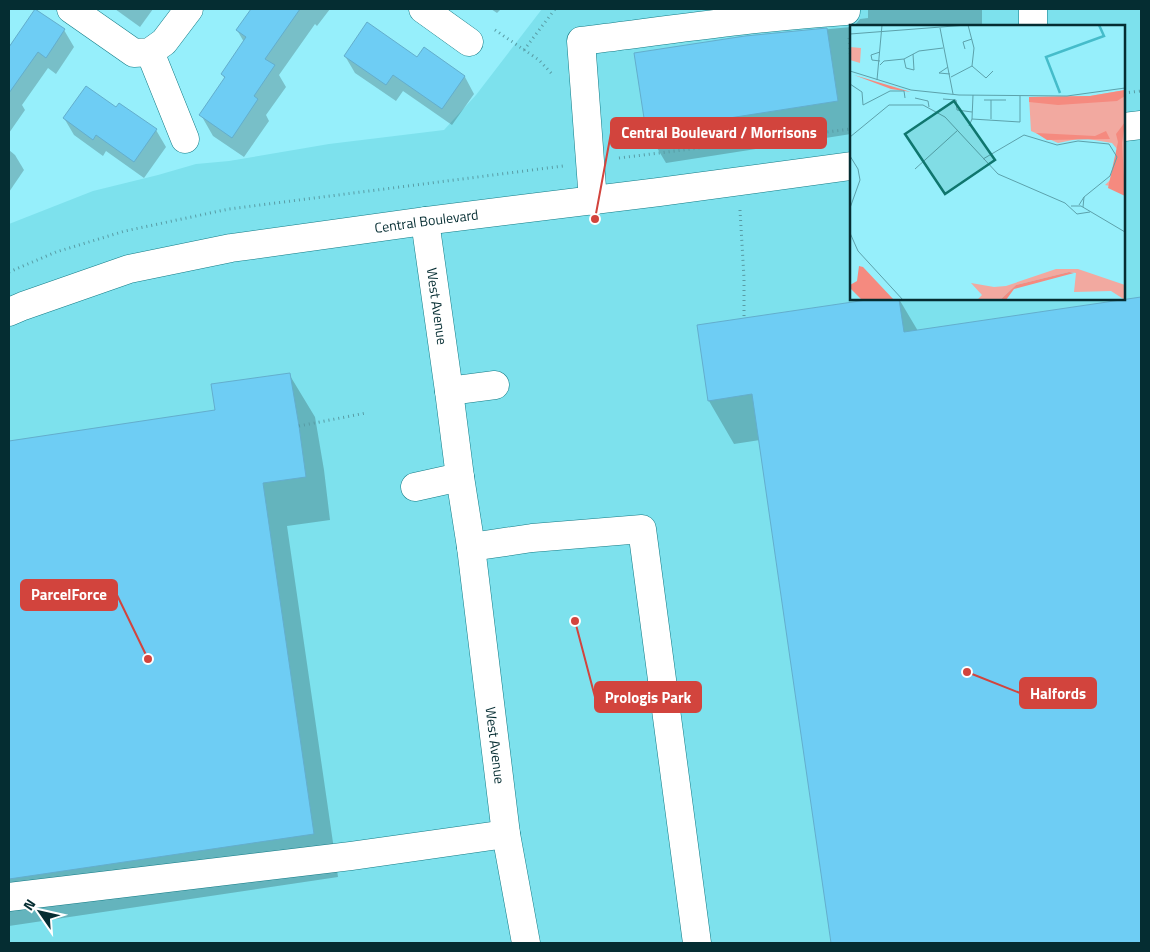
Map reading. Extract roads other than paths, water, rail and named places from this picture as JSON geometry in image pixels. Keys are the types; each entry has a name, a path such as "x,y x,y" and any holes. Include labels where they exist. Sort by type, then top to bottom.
{"street":[{"path":"71,9 134,53 150,52 164,42 190,9"},
{"path":"423,9 469,42"},
{"path":"593,201 581,41 734,22 846,11 846,9"},
{"path":"1033,9 1033,25"},
{"path":"150,52 185,139"},
{"path":"1125,127 1141,125"},
{"name":"Central Boulevard","path":"9,312 129,269 231,248 850,166"},
{"name":"West Avenue","path":"425,221 471,547 506,834 526,943"},
{"path":"449,391 495,385"},
{"path":"416,487 460,478"},
{"path":"471,547 532,538 642,529 697,943"},
{"path":"9,897 351,856 506,834"}],"place":[{"name":"Central Boulevard / Morrisons","path":"595,219"},
{"name":"Prologis Park","path":"575,621"},
{"name":"ParcelForce","path":"148,659"},
{"name":"Halfords","path":"967,672"}]}
